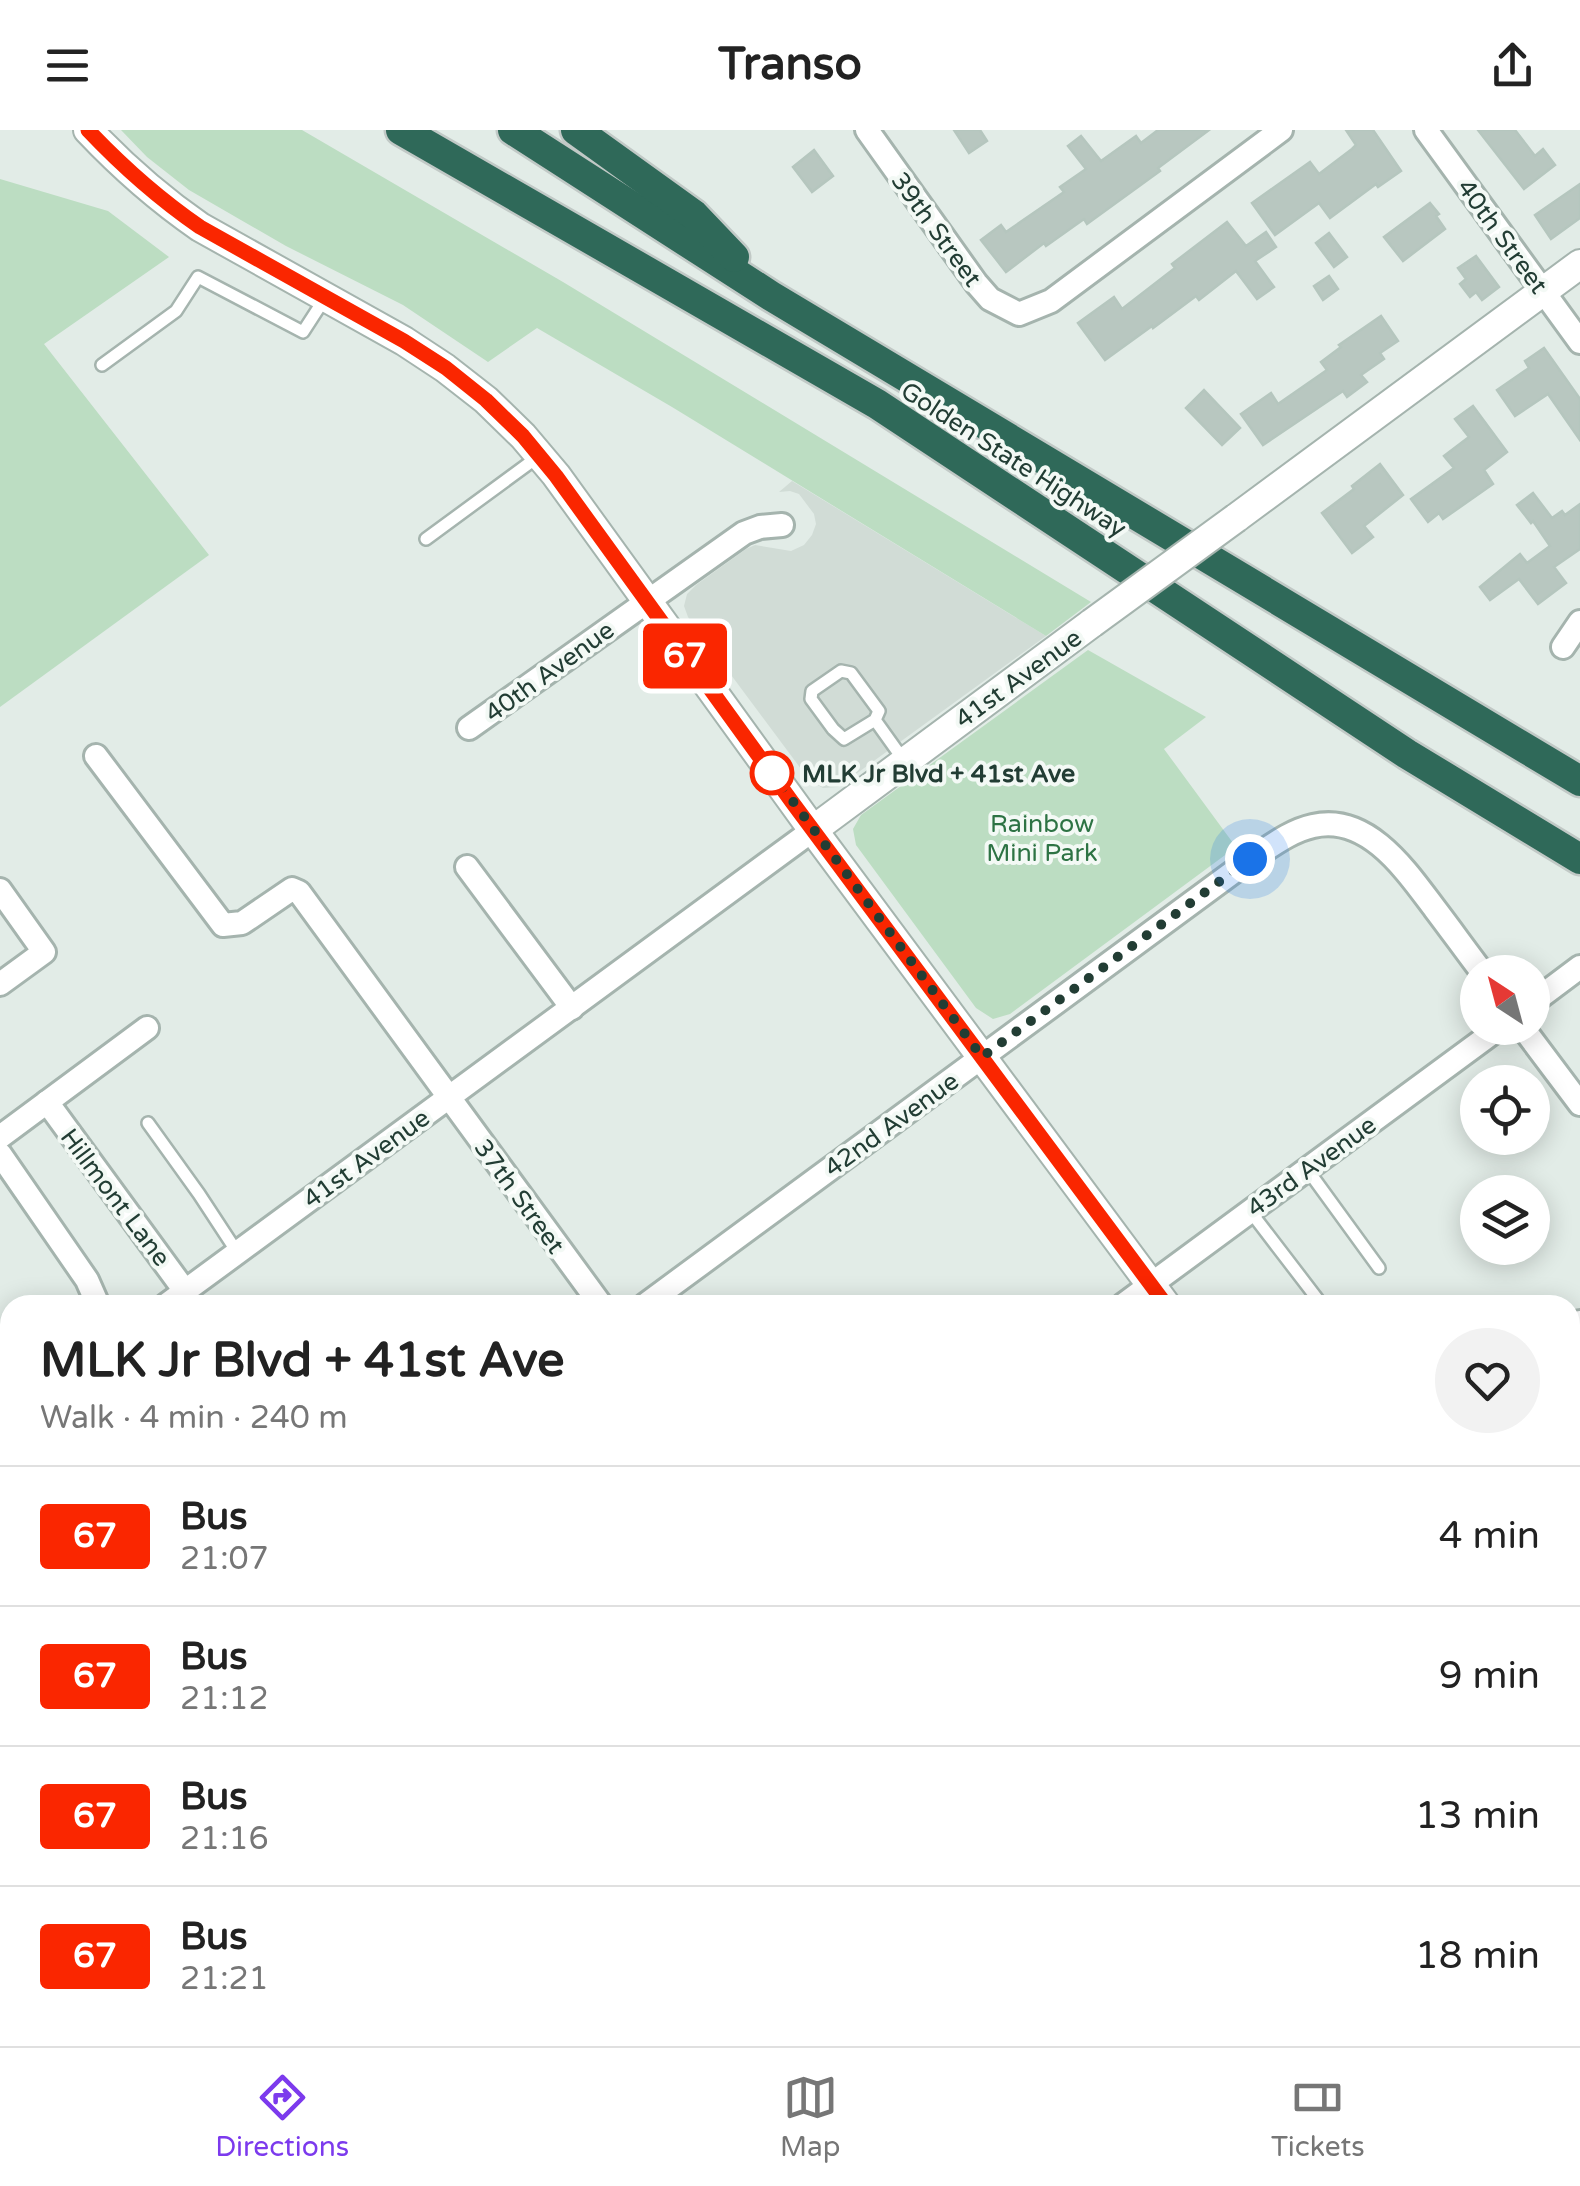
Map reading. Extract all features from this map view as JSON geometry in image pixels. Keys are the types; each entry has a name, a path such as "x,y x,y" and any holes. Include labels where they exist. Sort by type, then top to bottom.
{"highway":[{"name":"Golden State Highway","path":"401,130 877,404 1407,754 1580,860"},
{"name":"Golden State Highway","path":"513,130 771,296 1580,781"},
{"path":"576,130 694,215 771,296"}],"street":[{"path":"88,130 129,172 200,227 446,368 523,436 1158,1294"},
{"name":"39th Street","path":"867,130 990,300 1019,314 1050,302 1281,130"},
{"name":"40th Street","path":"1426,130 1580,342"},
{"name":"41st Avenue","path":"180,1295 1580,264"},
{"name":"40th Avenue","path":"469,728 744,533 760,526 782,524"},
{"path":"1563,647 1580,622"},
{"name":"37th Street","path":"96,756 223,925 242,924 292,889 299,892 594,1295"},
{"name":"42nd Avenue","path":"658,1295 1250,859 1287,836 1314,825 1341,826 1370,837 1401,863 1469,955"},
{"path":"468,867 572,1008"},
{"path":"0,890 44,952 0,984"},
{"path":"1550,990 1580,967"},
{"name":"Hillmont Lane","path":"0,1138 146,1028"},
{"name":"43rd Avenue","path":"1158,1294 1250,1211 1476,1045"},
{"path":"1536,1045 1580,1104"},
{"name":"Hillmont Lane","path":"47,1102 185,1291"},
{"path":"0,1154 94,1295"}],"lane":[{"path":"102,365 176,311 198,277 303,332 325,298"},
{"path":"426,539 540,456"},
{"path":"841,671 851,673 879,711 875,720 844,739 812,698 812,691 841,671"},
{"path":"875,720 904,762"},
{"path":"148,1123 237,1252"},
{"path":"1307,1169 1378,1268"},
{"path":"1250,1211 1314,1295"}],"shaded area":[{"path":"792,481 1046,636 838,787 823,788 810,781 688,617 684,606 687,594 696,585 746,549 755,545 791,551 804,545 816,524 814,514 799,494 779,492"}],"green space":[{"path":"121,130 302,130 563,282 1091,602 1046,636 537,328 488,362 403,305 286,246 189,190 147,157"},
{"path":"0,179 108,211 169,257 44,344 209,555 0,707"},
{"name":"Rainbow Mini Park","path":"1088,650 1206,717 1164,749 1236,847 1010,1014 993,1019 976,1008 856,845 853,829 861,815"}],"building":[{"path":"954,130 980,130 987,141 969,153"},
{"path":"1158,130 1209,130 1087,224 1084,219 1006,272 981,240 1001,225 1006,232 1064,192 1060,187 1086,169 1068,146 1081,136 1101,161 1136,136 1141,143"},
{"path":"1346,130 1373,130 1401,171 1330,218 1319,203 1275,235 1252,203 1310,162 1319,174 1352,149 1356,145"},
{"path":"1478,130 1515,130 1535,156 1543,149 1555,165 1524,189"},
{"path":"814,150 833,176 812,192 793,167"},
{"path":"1580,184 1580,218 1551,239 1535,215"},
{"path":"1430,203 1445,229 1403,261 1384,237"},
{"path":"1227,222 1246,246 1266,232 1276,247 1255,261 1274,287 1257,299 1236,271 1199,300 1196,296 1105,360 1078,323 1114,297 1122,309"},
{"path":"1329,233 1347,257 1334,267 1316,243"},
{"path":"1476,256 1499,287 1482,300 1476,292 1470,297 1460,284 1466,279 1458,268"},
{"path":"1329,276 1338,289 1323,300 1314,286"},
{"path":"1381,316 1398,341 1380,353 1384,359 1361,375 1367,382 1347,397 1343,391 1263,445 1241,414 1271,393 1278,404 1327,370 1321,362"},
{"path":"1544,348 1580,399 1580,440 1548,394 1515,416 1497,390 1529,368 1525,361"},
{"path":"1204,390 1240,428 1222,445 1186,408"},
{"path":"1473,406 1507,452 1484,470 1493,484 1443,519 1439,513 1428,522 1411,499 1454,468 1444,456 1469,437 1455,419"},
{"path":"1380,464 1403,495 1364,526 1373,537 1352,553 1322,513"},
{"path":"1533,493 1552,518 1562,511 1565,515 1580,504 1580,549 1554,567 1566,583 1538,604 1519,579 1490,600 1480,587 1520,554 1527,563 1550,546 1517,505"}],"bus line":[{"name":"67","path":"88,130 138,181 200,227 446,368 523,436 1159,1295"}],"place":[{"name":"MLK Jr Blvd + 41st Ave","path":"772,773"}],"route":[{"path":"772,773 982,1057 1250,859"}]}
